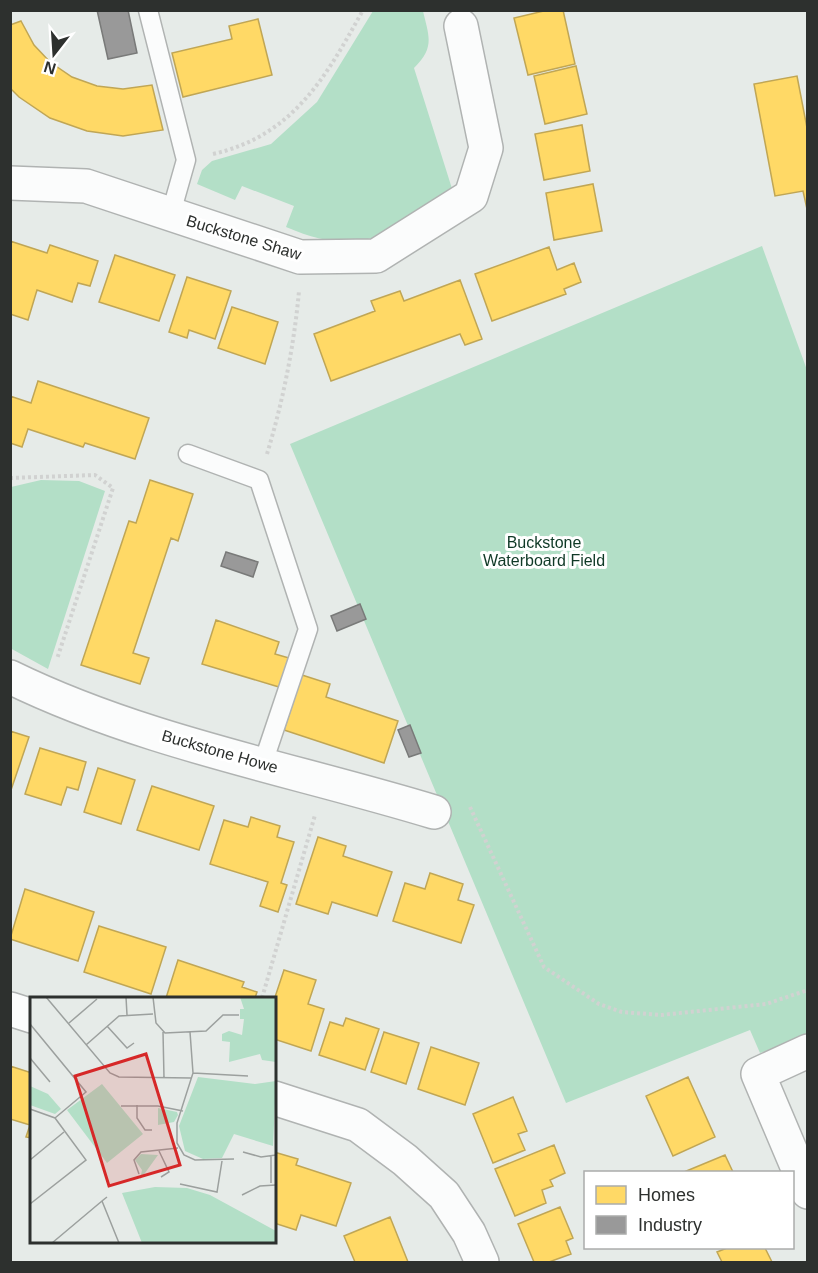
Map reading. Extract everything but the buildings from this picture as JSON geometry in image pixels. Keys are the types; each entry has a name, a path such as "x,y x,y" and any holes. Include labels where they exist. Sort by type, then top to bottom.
{"street":[{"name":"Buckstone Shaw","path":"10,183 86,186 300,257 376,256 471,196 486,148 461,26"},
{"name":"Buckstone Howe","path":"10,677 46,694 130,726 434,812"},
{"path":"10,1009 30,1015"},
{"path":"807,1051 758,1074 807,1192"},
{"path":"276,1099 358,1125 405,1160 444,1195 469,1233 482,1263"}],"lane":[{"path":"148,10 186,160 171,213"},
{"path":"188,454 259,480 308,629 263,763"}],"path":[{"path":"186,160 223,152 265,135 313,94 363,10"},
{"path":"259,480 277,421 296,332 300,257"},
{"path":"10,478 95,475 113,488 46,694"},
{"path":"263,997 325,780"},
{"path":"469,805 544,967 599,1004 622,1012 661,1015 765,1004 807,990"}],"green space":[{"path":"373,11 423,11 429,41 428,48 414,68 454,195 392,230 374,237 356,241 335,241 313,237 286,227 294,206 242,186 235,200 197,184 202,170 212,161 271,144 317,102"},
{"name":"Buckstone Waterboard Field","path":"762,246 807,370 807,1035 760,1053 750,1030 566,1103 290,444"},
{"path":"41,480 79,481 105,491 48,669 10,648 11,487"}]}
